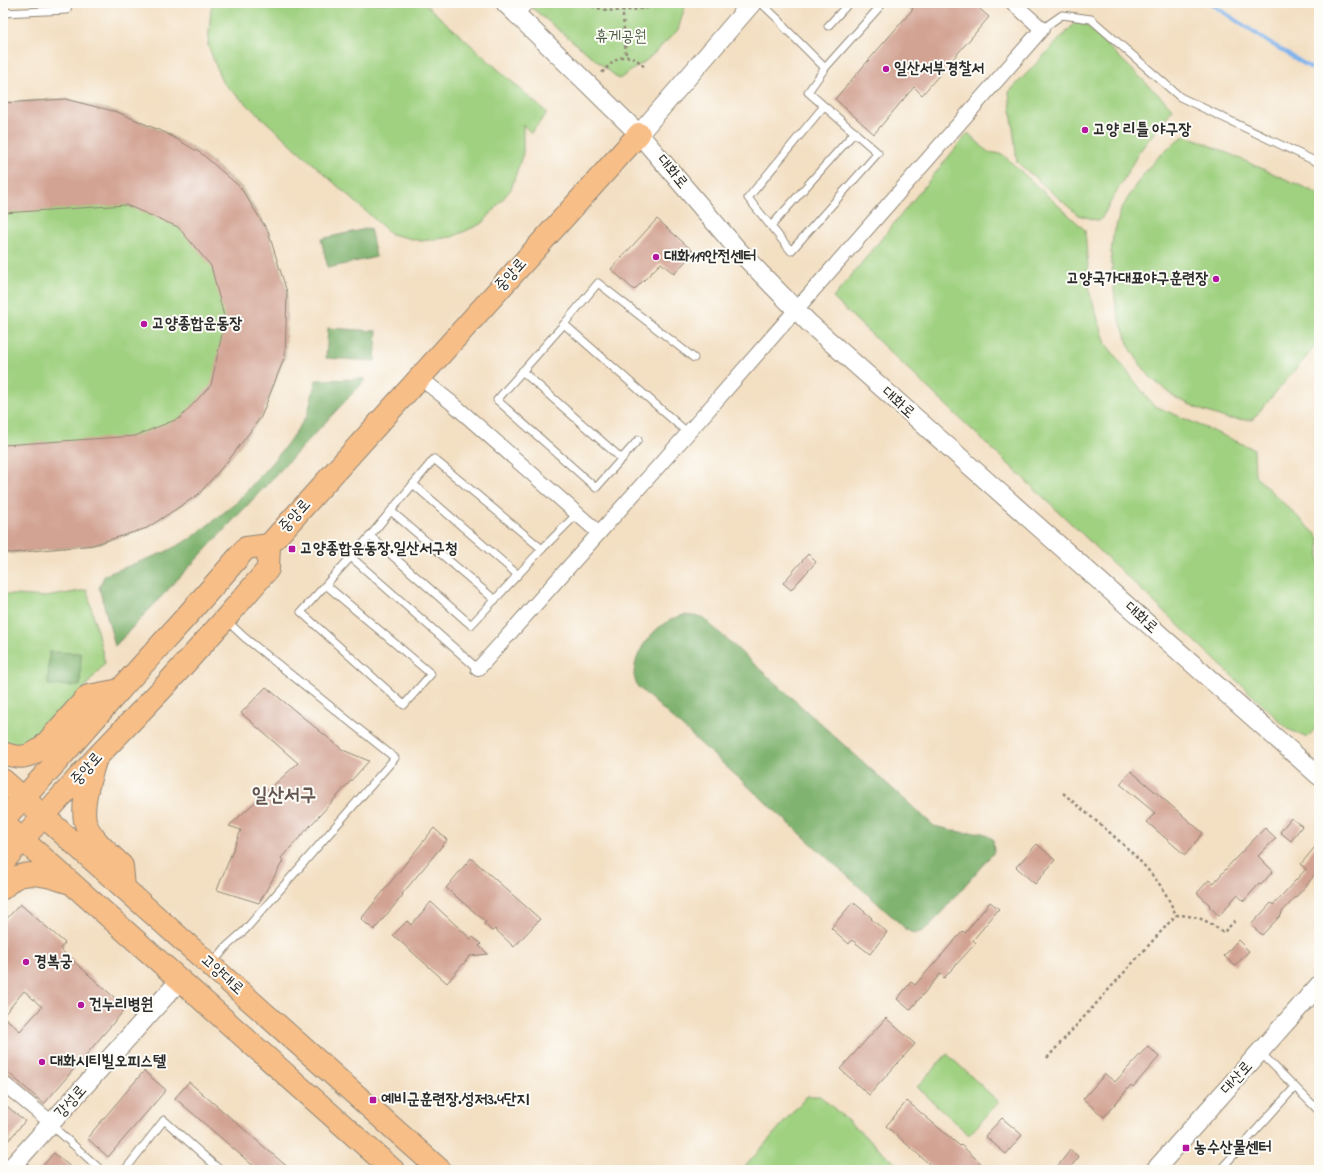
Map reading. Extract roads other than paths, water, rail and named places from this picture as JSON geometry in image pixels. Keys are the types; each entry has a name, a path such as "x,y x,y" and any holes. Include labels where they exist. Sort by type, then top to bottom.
{"main road":[{"name":"중앙로","path":"3,862 96,758 164,687 268,569 269,545 639,134"},
{"name":"중앙로","path":"3,819 24,798 203,599 246,548 269,545"},
{"path":"3,753 23,758 34,754 42,748 88,696 120,690"},
{"path":"96,758 85,807 86,825 98,843 122,866 124,888"},
{"name":"고양대로","path":"3,780 440,1170"},
{"name":"고양대로","path":"3,823 393,1170"},
{"path":"3,888 13,879 40,874 55,877 72,884"}],"street":[{"name":"대화로","path":"504,3 639,134 738,250 795,310 1319,776"},
{"name":"중앙로","path":"639,134 752,3"},
{"path":"478,669 600,533 1042,29 1013,3"},
{"path":"420,377 452,403 600,533"},
{"name":"강성로","path":"9,1170 180,980"},
{"name":"대산로","path":"1155,1170 1319,985"},
{"path":"3,1083 52,1123"}],"lane":[{"path":"3,13 67,10 68,3"},
{"path":"518,17 531,3"},
{"path":"761,3 825,68"},
{"path":"828,26 849,3"},
{"path":"824,106 748,198 791,251 878,153 808,92 825,68 883,3"},
{"path":"1042,29 1062,15 1091,18 1180,97 1319,163"},
{"path":"771,226 855,132"},
{"path":"638,440 596,488 497,400 598,283 694,358"},
{"path":"564,324 688,433"},
{"path":"522,372 622,458"},
{"path":"326,585 431,674 404,705 301,612 370,536 434,459 542,549"},
{"path":"413,484 518,575"},
{"path":"391,511 495,600"},
{"path":"370,536 471,625 577,514"},
{"path":"351,557 478,669"},
{"path":"211,966 227,946 245,930 395,758 244,637 225,619"},
{"path":"1260,1052 1319,1111"},
{"path":"1220,1170 1295,1087"},
{"path":"129,1168 164,1120 220,1170"},
{"path":"52,1123 59,1132 101,1170"}],"waterway":[{"path":"1210,3 1319,73"}],"place":[{"name":"일산서부경찰서","path":"886,69"},
{"name":"고양 리틀 야구장","path":"1085,130"},
{"name":"대화119안전센터","path":"656,257"},
{"name":"고양국가대표야구훈련장","path":"1216,279"},
{"name":"고양종합운동장","path":"144,324"},
{"name":"고양종합운동장.일산서구청","path":"292,549"},
{"name":"경복궁","path":"26,962"},
{"name":"건누리병원","path":"81,1005"},
{"name":"대화시티빌오피스텔","path":"42,1062"},
{"name":"예비군훈련장.성저3.4단지","path":"373,1100"},
{"name":"농수산물센터","path":"1186,1148"}],"district":[{"name":"일산서구","path":"284,796"}],"park label":[{"name":"휴게공원","path":"621,37"}]}
